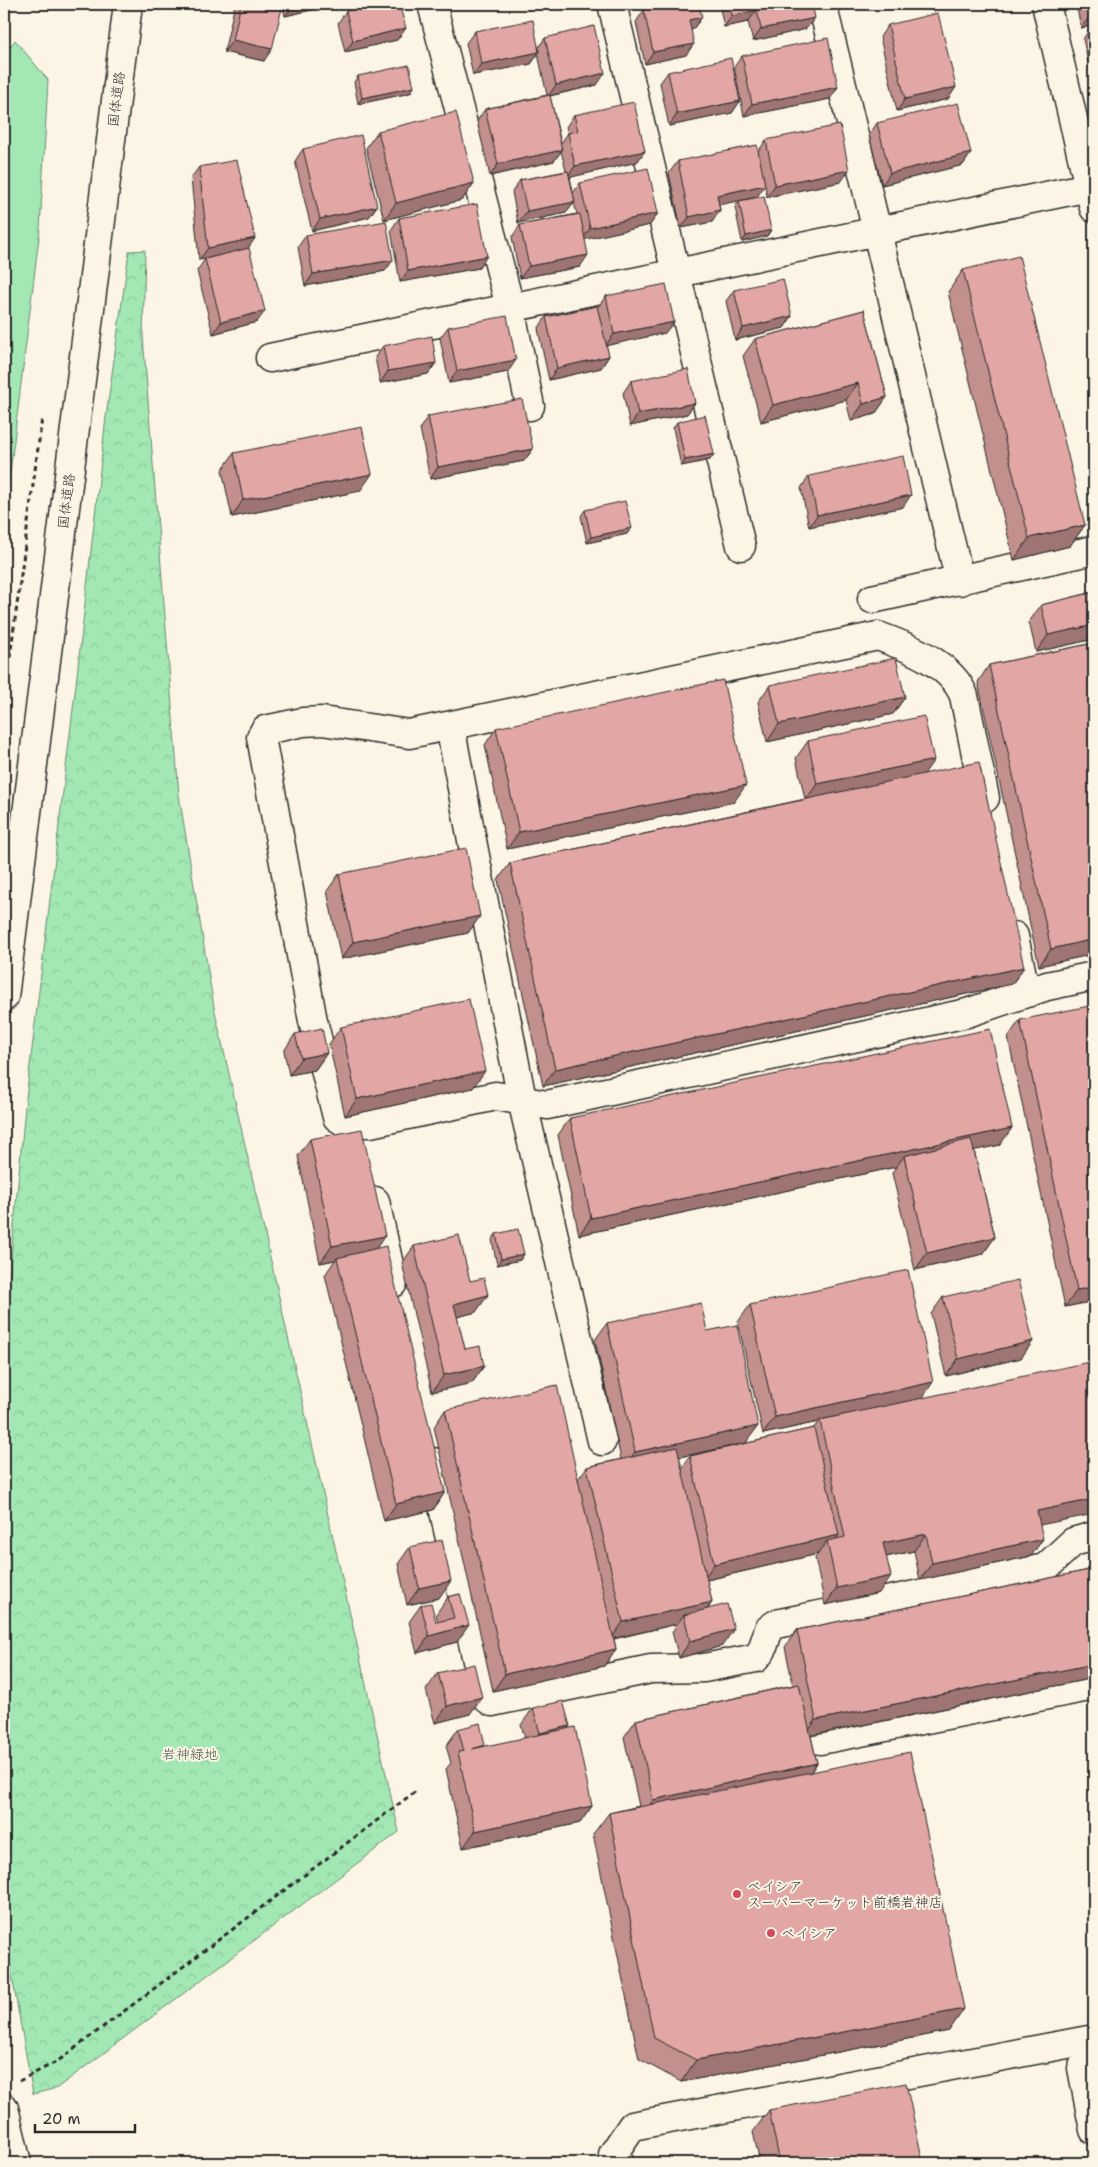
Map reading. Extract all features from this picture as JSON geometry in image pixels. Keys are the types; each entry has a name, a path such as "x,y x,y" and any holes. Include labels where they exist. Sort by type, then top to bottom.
{"street":[{"name":"国体道路","path":"4,998 128,4"},
{"path":"432,4 510,307 530,406"},
{"path":"612,4 741,546"},
{"path":"822,4 878,230 921,421 960,581"},
{"path":"270,358 878,230 1092,197 1046,4"},
{"path":"872,599 1094,550"},
{"path":"990,821 960,684 948,672 909,648 878,636 408,734 322,721 303,722 265,730 261,737 315,1030 337,1117 346,1124 370,1123 496,1096 547,1105 967,1013 1030,992 1094,976"},
{"path":"450,726 522,1100 602,1441"},
{"path":"1008,908 1022,976 1030,992"},
{"path":"358,1123 399,1308"},
{"path":"427,1435 485,1697 492,1702 651,1669 704,1668 756,1658 762,1650 769,1629 776,1624 1045,1568 1073,1542 1094,1536"},
{"path":"820,1740 1094,1686"},
{"path":"620,2163 613,2154 632,2126 1094,2039"},
{"path":"1094,2050 1082,2068 1094,2130"},
{"path":"4,2108 17,2163"}],"path":[{"path":"16,2082 28,2078 58,2061 416,1791"}],"green space":[{"path":"15,40 48,80 40,229 4,522 4,55"},
{"name":"岩神緑地","path":"145,250 143,336 179,795 214,1007 399,1832 57,2088 33,2094 4,1931 4,1334 25,1107 106,417 129,251"}],"building":[{"path":"241,4 283,4 272,49 233,40"},
{"path":"376,4 399,4 406,28 353,41 346,11"},
{"path":"673,4 699,4 702,17 689,20 694,44 653,52 644,10"},
{"path":"730,4 812,4 815,18 761,29 757,10 732,16"},
{"path":"1087,4 1094,4 1094,15 1090,16"},
{"path":"938,13 956,87 905,99 888,25"},
{"path":"533,20 539,52 481,64 475,31"},
{"path":"594,26 605,73 556,85 545,38"},
{"path":"1091,27 1094,27 1094,43"},
{"path":"828,38 838,87 752,104 742,56"},
{"path":"731,58 740,101 677,114 668,72"},
{"path":"409,65 414,87 362,98 358,76"},
{"path":"550,95 562,150 498,164 485,109"},
{"path":"634,102 645,151 575,166 568,133 578,131 574,115"},
{"path":"958,103 971,153 890,173 877,123"},
{"path":"456,112 474,183 396,203 378,131"},
{"path":"840,125 849,170 775,185 766,140"},
{"path":"361,135 377,206 320,219 303,149"},
{"path":"757,145 765,185 717,195 720,210 689,217 678,161"},
{"path":"237,160 255,238 208,248 199,167"},
{"path":"648,168 658,213 590,228 580,183"},
{"path":"568,171 575,202 527,211 520,180"},
{"path":"764,196 771,230 746,236 739,201"},
{"path":"477,204 487,256 408,271 399,218"},
{"path":"580,214 588,255 529,266 520,225"},
{"path":"386,221 393,260 313,274 306,235"},
{"path":"249,248 265,311 221,322 205,259"},
{"path":"1019,256 1085,525 1029,538 963,270"},
{"path":"783,279 792,316 743,328 734,290"},
{"path":"666,284 674,322 614,334 606,296"},
{"path":"597,306 609,356 557,368 546,317"},
{"path":"864,310 887,397 863,404 858,383 773,405 755,339"},
{"path":"507,316 516,360 457,371 448,327"},
{"path":"432,336 436,363 388,371 383,346"},
{"path":"688,369 695,403 638,414 631,381"},
{"path":"522,399 533,449 438,467 428,416"},
{"path":"705,415 714,454 685,460 677,422"},
{"path":"362,427 372,474 243,500 234,453"},
{"path":"903,456 911,495 817,515 809,476"},
{"path":"625,501 632,528 591,537 585,510"},
{"path":"1094,592 1094,625 1048,635 1041,605"},
{"path":"1094,643 1094,939 1051,949 989,665"},
{"path":"896,658 905,697 779,724 770,685"},
{"path":"723,680 746,785 519,832 496,728"},
{"path":"924,716 934,760 817,784 808,741"},
{"path":"979,762 1024,967 555,1069 510,863"},
{"path":"466,848 480,916 353,942 339,874"},
{"path":"469,999 485,1071 357,1099 341,1027"},
{"path":"1094,1005 1094,1287 1077,1290 1020,1020"},
{"path":"322,1028 327,1053 301,1058 295,1034"},
{"path":"990,1029 1012,1128 591,1218 570,1118"},
{"path":"362,1129 385,1236 332,1246 310,1139"},
{"path":"971,1139 995,1237 927,1253 904,1156"},
{"path":"518,1229 524,1254 501,1259 496,1234"},
{"path":"459,1235 470,1281 484,1278 488,1295 454,1304 465,1349 480,1346 484,1366 444,1375 414,1246"},
{"path":"386,1246 445,1492 396,1504 337,1258"},
{"path":"908,1270 933,1382 775,1417 750,1305"},
{"path":"1018,1280 1033,1341 958,1359 943,1297"},
{"path":"701,1303 707,1331 737,1325 758,1426 635,1452 607,1323"},
{"path":"1094,1361 1094,1499 1037,1511 1043,1539 932,1563 926,1534 883,1543 891,1576 837,1588 827,1541 845,1537 820,1420"},
{"path":"557,1385 616,1649 505,1674 445,1410"},
{"path":"814,1428 839,1535 714,1564 690,1456"},
{"path":"677,1447 712,1602 623,1622 587,1467"},
{"path":"442,1540 451,1581 419,1588 410,1547"},
{"path":"1094,1569 1094,1664 816,1720 797,1630"},
{"path":"460,1594 469,1625 429,1636 421,1605 431,1603 436,1622 454,1618 448,1597"},
{"path":"727,1604 734,1629 690,1641 684,1615"},
{"path":"474,1664 482,1697 447,1706 438,1673"},
{"path":"799,1684 817,1763 653,1800 636,1720"},
{"path":"563,1701 570,1726 540,1733 533,1708"},
{"path":"480,1723 485,1745 472,1749 575,1727 592,1806 475,1831 458,1752 464,1751 458,1729"},
{"name":"ベイシア","path":"910,1752 964,2009 696,2060 654,2038 609,1813"},
{"path":"906,2083 923,2163 780,2163 769,2110"}],"place":[{"name":"ベイシア スーパーマーケット前橋岩神店","path":"737,1894"},
{"name":"ベイシア","path":"771,1933"}]}
